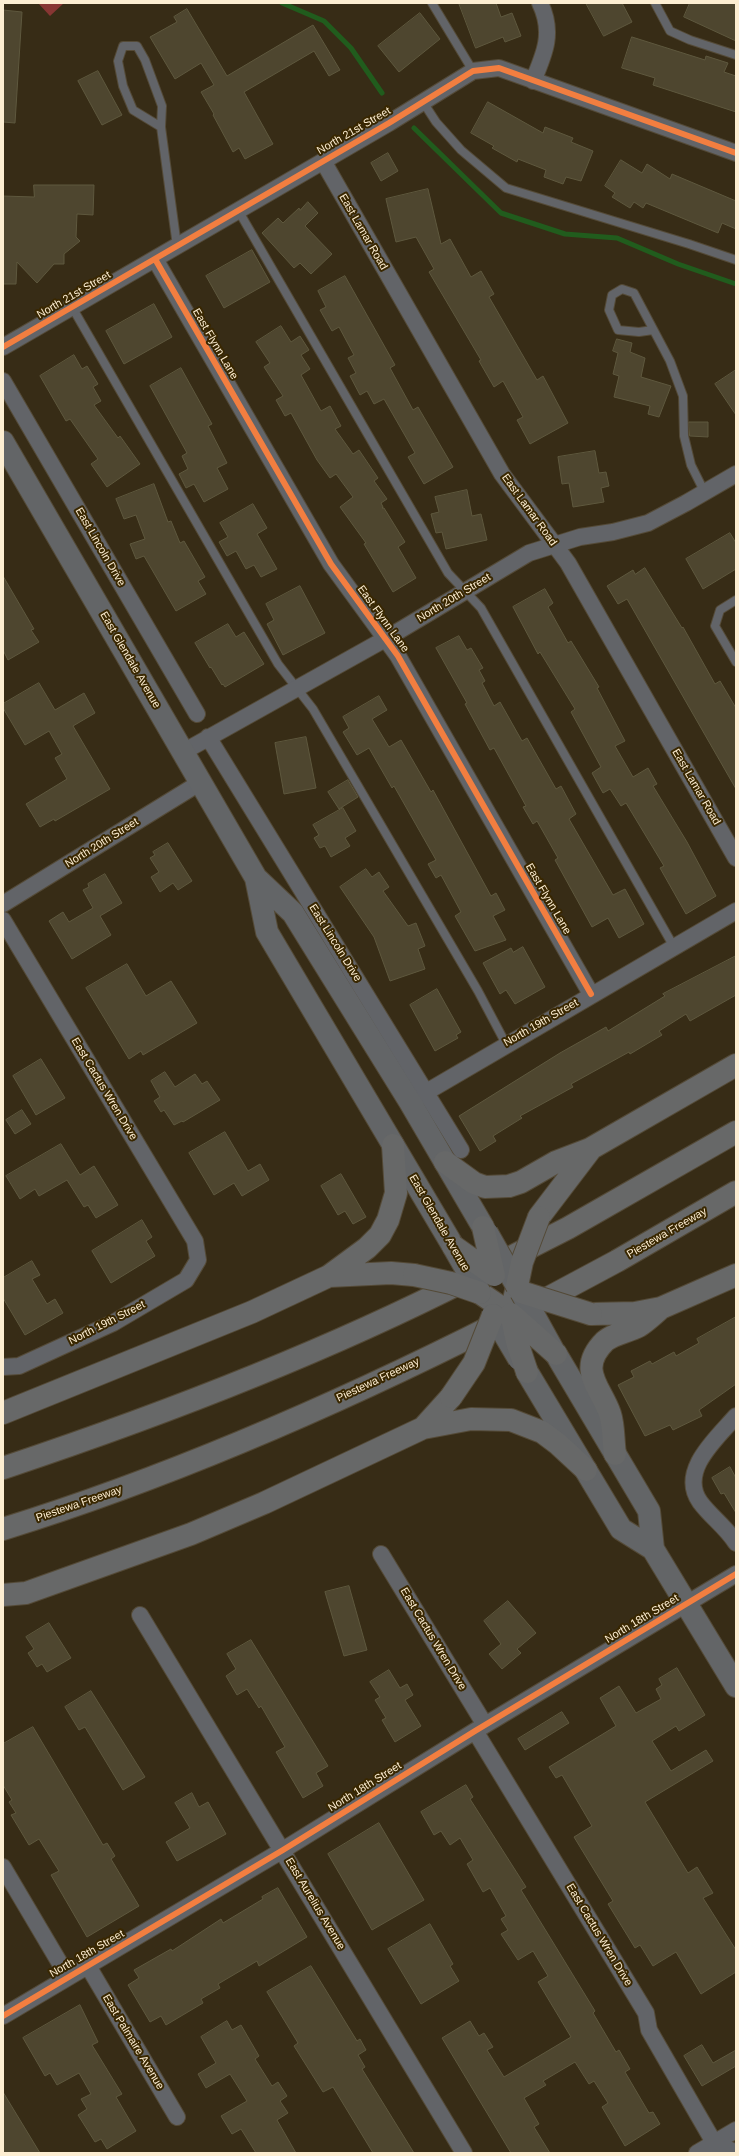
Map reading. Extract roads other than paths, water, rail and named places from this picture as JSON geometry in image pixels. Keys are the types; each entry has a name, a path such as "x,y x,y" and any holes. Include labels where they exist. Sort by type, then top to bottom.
{"highway":[{"path":"453,1156 474,1183 485,1187 509,1186 522,1182 556,1162 590,1149 736,1064"},
{"path":"3,1468 126,1426 322,1349 436,1295 568,1228 736,1132"},
{"path":"3,1413 252,1312 329,1276 367,1248 380,1235 388,1220 396,1192 393,1145"},
{"path":"495,1306 518,1290 522,1262 539,1217 590,1149"},
{"name":"Piestewa Freeway","path":"3,1529 141,1483 346,1395 462,1342 569,1288 736,1192"},
{"path":"423,1428 451,1396 474,1363 495,1306 494,1275 483,1227"},
{"path":"453,1246 518,1290 591,1314 634,1313 661,1308 736,1275"},
{"path":"329,1276 391,1273 414,1275 457,1285 495,1306 556,1354"},
{"path":"614,1454 610,1414 596,1388 592,1376 594,1357 605,1342 613,1336 639,1325 661,1308"},
{"path":"3,1595 26,1593 191,1534 292,1490 423,1428 471,1419 511,1420 542,1432 558,1444 586,1470"}],"main road":[{"name":"East Glendale Avenue","path":"3,442 256,878 293,913 418,1097 453,1156 483,1227 518,1290 649,1511 653,1549 736,1686"},
{"name":"East Glendale Avenue","path":"256,878 267,932 453,1246 495,1306 527,1372 621,1529 653,1549"}],"street":[{"path":"533,81 547,48 546,17 540,3"},
{"name":"North 21st Street","path":"3,347 323,161 473,71 499,68 736,153"},
{"name":"East Lamar Road","path":"323,161 502,474 568,563 736,858"},
{"name":"East Flynn Lane","path":"155,258 331,564 364,611 386,638 591,994"},
{"name":"East Lincoln Drive","path":"3,381 197,714"},
{"name":"North 20th Street","path":"183,752 386,638 529,553 580,536 613,532 648,522 736,474"},
{"name":"East Lincoln Drive","path":"208,737 418,1097"},
{"name":"North 20th Street","path":"3,904 201,782"},
{"name":"North 19th Street","path":"418,1097 591,994 736,911"},
{"name":"East Cactus Wren Drive","path":"3,920 195,1241 198,1260"},
{"name":"North 19th Street","path":"3,1367 19,1366 112,1323 186,1280 198,1260"},
{"path":"736,1416 705,1452 695,1472 693,1484 700,1501 727,1529 736,1543"},
{"name":"East Cactus Wren Drive","path":"381,1554 480,1728 646,2012 650,2030 717,2148"},
{"name":"North 18th Street","path":"3,2016 282,1850 480,1728 736,1574"},
{"path":"3,1601 26,1593"},
{"name":"East Aurelius Avenue","path":"140,1615 464,2153"},
{"path":"3,1867 68,1977"},
{"name":"East Palmaire Avenue","path":"88,1966 178,2118"},
{"path":"717,2148 736,2130"},
{"path":"697,2153 717,2148 736,2153"}],"lane":[{"path":"432,3 473,71"},
{"path":"655,3 670,31 690,40 736,55"},
{"path":"161,127 133,110 123,86 118,61 123,46 137,46 146,60 162,106 161,127 177,246"},
{"path":"423,102 436,122 461,150 506,188 689,244 736,260"},
{"path":"238,210 448,573 481,608 674,947"},
{"path":"653,330 639,332 618,330 609,310 612,295 622,289 634,293 670,361 683,396 684,436 691,465 705,492"},
{"path":"72,308 270,651 296,689 312,708 466,971 506,1044"},
{"path":"736,600 720,610 715,626 736,662"}],"waterway":[{"path":"282,3 324,21 351,48 382,93"},
{"path":"414,128 501,213 565,234 617,238 678,264 736,284"}]}
